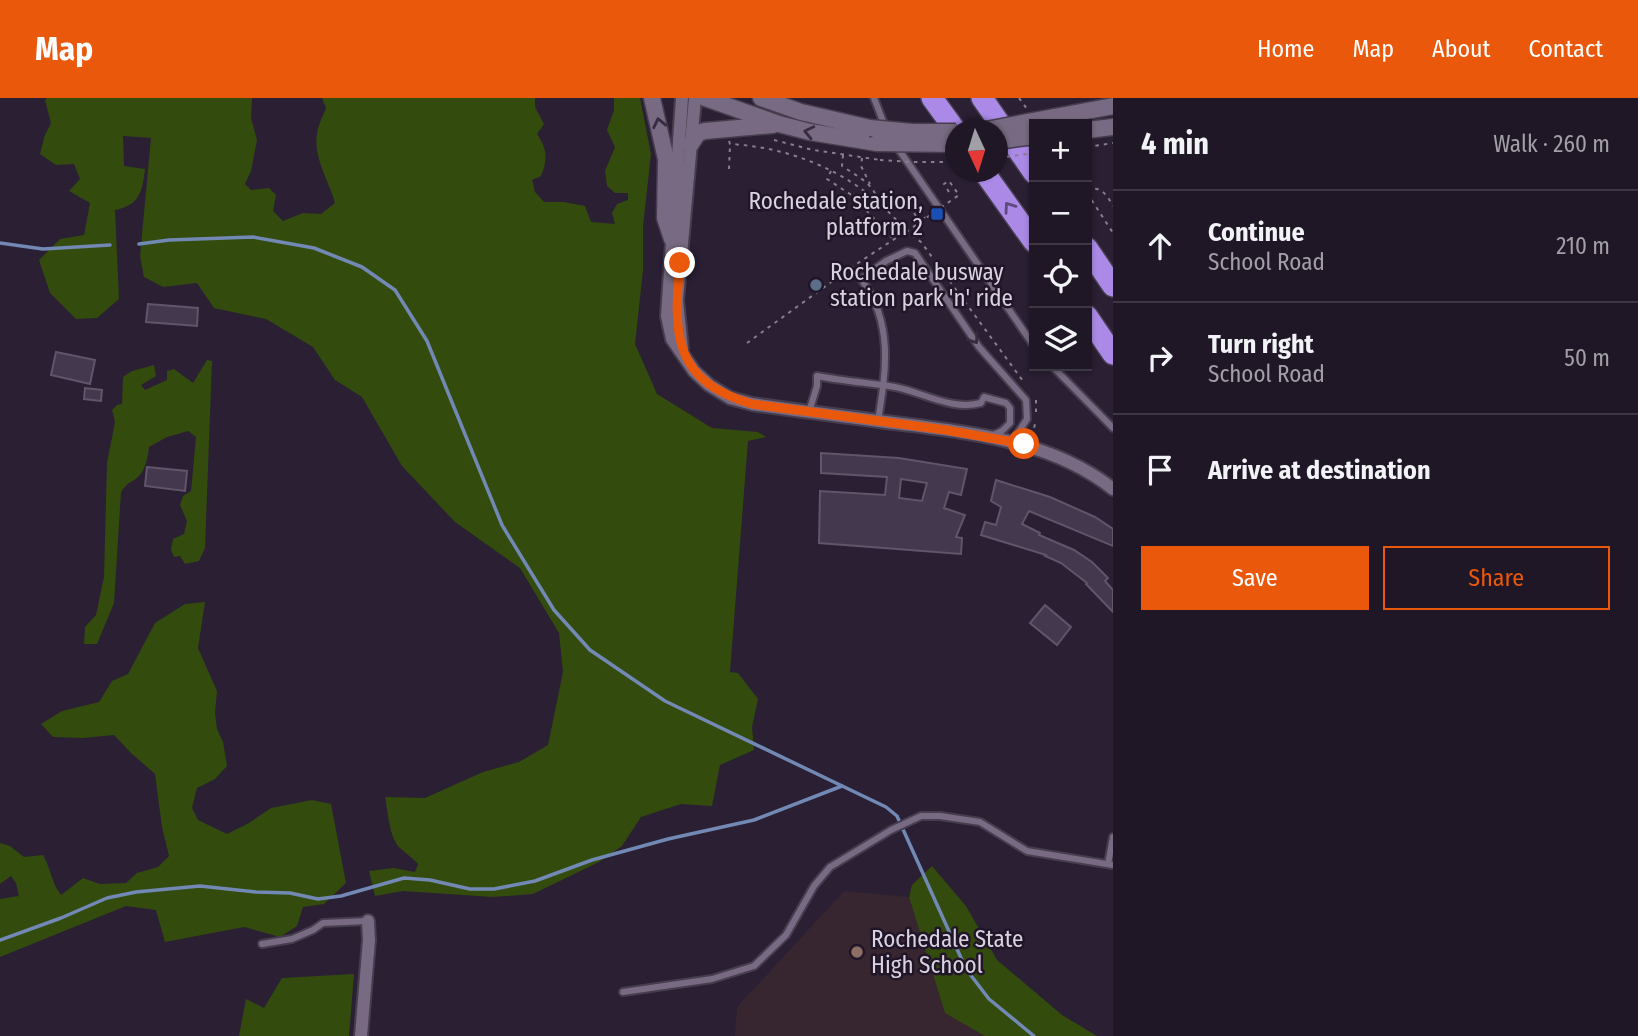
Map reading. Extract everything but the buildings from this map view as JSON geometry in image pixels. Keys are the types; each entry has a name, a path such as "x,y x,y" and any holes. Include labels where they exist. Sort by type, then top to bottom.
{"highway":[{"path":"932,98 947,119"},
{"path":"982,98 1029,166"},
{"path":"991,182 1029,235"},
{"path":"1092,255 1113,286"},
{"path":"1092,324 1113,354"}],"main road":[{"path":"652,98 666,159 665,218 672,239"},
{"path":"705,98 779,124 836,138 945,131"},
{"path":"761,98 873,135 945,143"},
{"path":"1008,126 1113,106"},
{"path":"691,144 698,133 705,131 779,124"},
{"path":"1092,129 1113,127"},
{"path":"1008,140 1029,137"}],"street":[{"path":"682,98 667,316 672,339 694,372 730,398 752,404 1012,442 1049,453 1113,489"},
{"path":"684,356 677,300 695,98"},
{"path":"362,1036 368,921"}],"lane":[{"path":"874,98 888,132 907,163 1029,339"},
{"path":"878,421 887,361 885,332 874,298 861,279 898,253 907,251 915,253 979,347 1026,400 1027,419 1012,442"},
{"path":"1057,371 1113,428"},
{"path":"809,412 817,386 817,376 911,391 943,401 973,405 981,403 984,397 1006,403 1010,408 1010,423 990,437"},
{"path":"624,992 712,979 754,966 786,935 814,886 830,867 891,830 921,816 980,822 1027,851 1111,865 1113,837"},
{"path":"261,944 292,939 323,923 368,921"}],"path":[{"path":"729,137 729,169"},
{"path":"768,139 862,158 945,162"},
{"path":"1092,146 1113,143"},
{"path":"730,144 775,150 831,170 879,202 906,232 921,242 1028,389"},
{"path":"1008,157 1029,154"},
{"path":"843,155 842,166 870,186 876,192 879,202"},
{"path":"862,158 861,166 870,186"},
{"path":"831,170 827,179 853,196 894,240"},
{"path":"747,344 852,267 959,195 949,181 944,184 949,192"},
{"path":"1092,191 1099,189 1106,194 1113,206"},
{"path":"1092,200 1113,233"},
{"path":"916,216 910,207 915,203 925,218"},
{"path":"1031,438 1036,420 1036,400"}],"shaded area":[{"name":"Rochedale State High School","path":"844,891 909,897 945,1012 985,1036 735,1036 737,1007"}],"green space":[{"path":"252,98 251,118 257,140 251,171 245,184 251,190 269,188 276,195 273,211 283,221 303,213 321,214 335,203 317,152 318,131 326,108 322,98 535,98 535,107 544,124 537,134 545,149 545,165 541,176 532,180 535,192 544,202 585,206 591,222 615,224 612,213 617,204 628,200 628,193 615,193 607,186 605,171 615,147 607,130 614,110 614,98 640,98 651,154 635,344 657,394 712,428 758,432 766,437 748,441 730,672 738,673 758,699 752,727 754,750 720,765 712,806 681,804 641,817 622,846 599,862 533,894 493,897 403,891 375,896 369,871 394,868 415,872 418,864 393,838 385,797 425,798 483,772 519,762 548,745 563,672 559,633 520,568 455,522 402,466 362,397 335,380 313,347 266,319 214,308 197,283 163,287 144,277 140,256 151,138 123,136 124,166 145,169 143,184 135,201 115,210 119,299 97,318 76,319 50,293 39,260 60,239 84,235 90,203 69,191 80,179 74,164 56,165 40,154 51,123 45,100"},
{"path":"207,360 212,361 205,548 199,561 185,564 180,556 174,557 171,550 173,539 184,534 187,521 180,505 183,496 191,491 196,437 188,431 167,437 149,447 141,473 121,492 114,603 97,644 84,644 85,627 96,615 104,577 107,463 115,422 112,410 122,404 123,377 132,371 154,365 156,376 141,385 145,390 167,380 167,371 174,369 193,383"},
{"path":"205,602 198,648 217,691 217,729 223,742 227,766 215,779 197,788 192,808 198,820 227,834 271,808 312,800 331,804 346,883 324,904 303,907 297,926 280,937 244,927 165,942 156,910 126,906 0,957 0,899 19,896 11,876 0,884 0,843 10,846 24,857 43,855 61,895 83,878 100,884 126,883 137,873 158,867 169,856 155,774 114,735 53,737 41,724 62,711 99,702 112,681 128,674 155,623 185,604"},
{"path":"932,866 966,906 997,960 1062,1015 1097,1036 985,1036 945,1013 909,897 912,885"},
{"path":"354,974 349,1036 239,1036 246,999 264,1008 282,978"}],"waterway":[{"path":"139,244 169,240 253,237 314,248 362,267 395,290 427,341 502,525 554,610 590,650 665,701 886,807 897,816 966,969 989,999 1034,1036"},
{"path":"0,243 43,249 110,245"},
{"path":"0,940 107,898 136,892 200,886 290,893 318,899 341,896 404,878 430,880 470,889 494,889 535,881 592,860 668,839 754,820 842,786"}],"place":[{"name":"Rochedale station, platform 2","path":"937,214"},
{"name":"Rochedale busway station park 'n' ride","path":"816,285"},
{"name":"Rochedale State High School","path":"857,952"}],"route":[{"path":"680,263 677,315 684,356 694,372 730,398 752,404 981,435 1024,444"}]}
